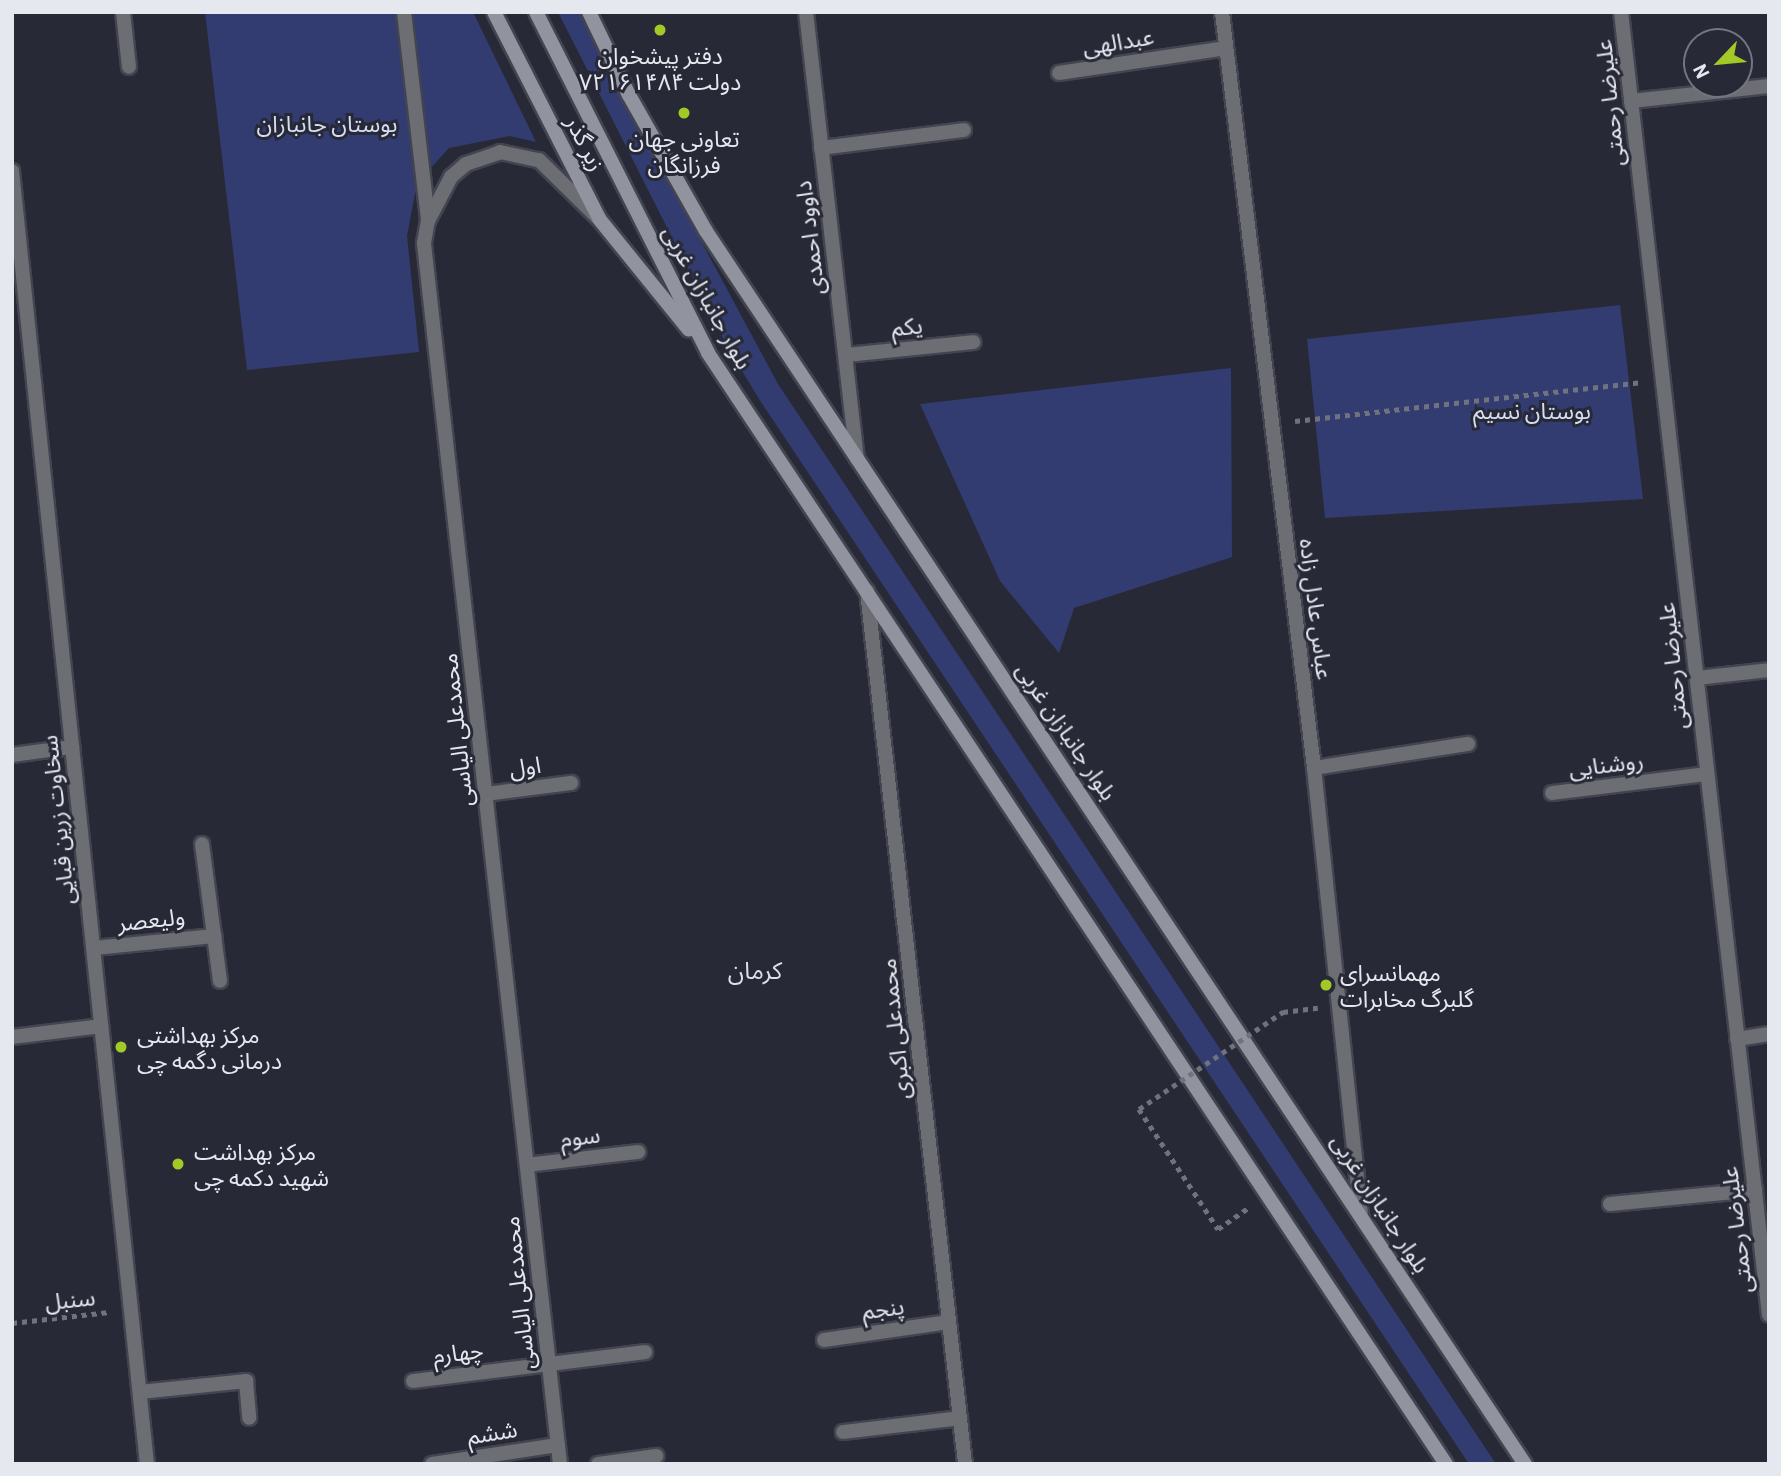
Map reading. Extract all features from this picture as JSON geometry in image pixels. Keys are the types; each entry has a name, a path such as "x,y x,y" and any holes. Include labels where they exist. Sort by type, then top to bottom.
{"main road":[{"name":"زیر گذر","path":"494,12 600,220 708,353"},
{"name":"بلوار جانبازان غربی","path":"536,12 708,353 1269,1193 1446,1464"},
{"name":"بلوار جانبازان غربی","path":"589,12 629,95 706,231 1361,1213 1525,1464"}],"street":[{"path":"123,12 129,67"},
{"path":"404,12 428,221"},
{"name":"داوود احمدی","path":"806,12 857,458"},
{"name":"عباس عادل زاده","path":"1222,12 1269,424 1314,768 1361,1213"},
{"name":"علیرضا رحمتی","path":"1621,12 1769,1315"},
{"name":"عبدالهی","path":"1059,73 1226,48"},
{"path":"1631,102 1769,86"},
{"path":"821,148 964,130"},
{"name":"محمدعلی الیاسی","path":"560,1464 424,243 428,221 450,177 466,164 500,152 538,160 600,220"},
{"name":"سخاوت زرین قبایی","path":"12,171 147,1464"},
{"name":"یکم","path":"846,355 973,342"},
{"name":"محمدعلی اکبری","path":"867,590 965,1464"},
{"path":"1697,678 1769,670"},
{"path":"1314,768 1468,744"},
{"path":"12,755 72,747"},
{"name":"روشنایی","path":"1552,793 1707,774"},
{"name":"اول","path":"486,794 571,783"},
{"name":"ولیعصر","path":"202,844 220,981"},
{"name":"ولیعصر","path":"94,948 214,936"},
{"path":"12,1037 101,1026"},
{"path":"1737,1039 1769,1034"},
{"name":"سوم","path":"527,1165 638,1152"},
{"path":"1610,1204 1755,1190"},
{"name":"پنجم","path":"824,1340 949,1322"},
{"path":"549,1364 645,1352"},
{"name":"چهارم","path":"413,1381 549,1364"},
{"path":"140,1392 246,1381 249,1418"},
{"path":"843,1432 960,1418"},
{"name":"ششم","path":"432,1464 558,1445"},
{"path":"598,1464 656,1456"}],"path":[{"path":"1269,424 1662,379"},
{"path":"1269,1193 1218,1228 1139,1109 1283,1013 1308,1009"},
{"name":"سنبل","path":"12,1323 131,1310"}],"green space":[{"name":"بوستان جانبازان","path":"205,12 473,12 536,142 510,136 449,148 417,183 407,236 419,352 247,370"},
{"path":"558,12 584,12 659,163 778,384 1496,1464 1469,1464 759,399 726,344"},
{"name":"بوستان نسیم","path":"1620,305 1643,499 1325,518 1307,339"},
{"path":"1231,368 1232,557 1074,608 1059,653 1000,581 920,404"}],"place":[{"name":"دفتر پیشخوان دولت ۷۲۱۶۱۴۸۴","path":"660,30"},
{"name":"تعاونی جهان فرزانگان","path":"684,113"},
{"name":"مهمانسرای گلبرگ مخابرات","path":"1326,985"},
{"name":"مرکز بهداشتی درمانی دگمه چی","path":"121,1047"},
{"name":"مرکز بهداشت شهید دکمه چی","path":"178,1164"}],"district":[{"name":"کرمان","path":"755,970"}]}
